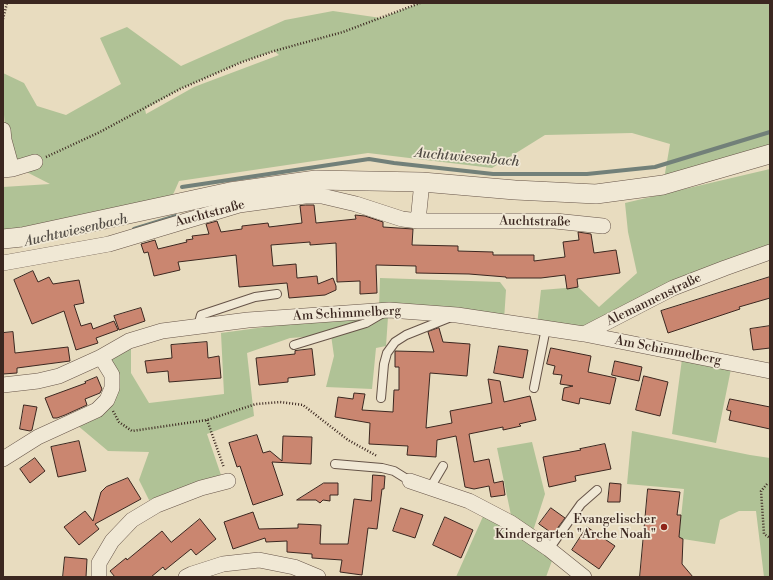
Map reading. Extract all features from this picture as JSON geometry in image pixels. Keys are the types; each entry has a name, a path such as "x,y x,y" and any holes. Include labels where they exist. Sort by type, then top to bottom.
{"street":[{"path":"3,130 8,170 35,162"},
{"path":"3,239 22,237 230,192 316,180 422,182 515,190 596,194 663,185 770,154"},
{"path":"418,221 422,182"},
{"name":"Auchtstraße","path":"3,263 109,244 239,205 304,196 322,196 356,204 402,219 418,221 555,221 603,226"},
{"name":"Alemannenstraße","path":"584,334 674,288 770,252"},
{"name":"Am Schimmelberg","path":"3,385 38,381 58,376 101,357 129,341 162,331 248,320 389,310 457,315 584,334 770,371"},
{"path":"3,459 38,437 97,410 107,400 112,388 112,375 101,357"},
{"path":"99,577 99,563 112,541 132,520 158,505 201,488 228,481"},
{"path":"410,481 469,501 510,523 584,577"},
{"path":"186,577 223,564 258,560 294,568 318,577"}],"lane":[{"path":"198,326 201,315 255,297 277,294"},
{"path":"294,345 366,323 389,310"},
{"path":"381,398 384,364 387,353 395,342 406,335 457,315"},
{"path":"534,388 546,328"},
{"path":"335,464 382,468 394,471 410,481"},
{"path":"430,488 444,466"},
{"path":"549,550 581,504 597,490"}],"path":[{"path":"3,19 7,3"},
{"path":"35,162 98,133 180,89 242,62 274,51 343,32 420,3"},
{"path":"107,400 119,422 132,430 208,420 256,404 280,402 303,405 348,440 382,459"},
{"path":"208,420 228,481"},
{"path":"770,484 767,484 761,491 764,534 770,538"}],"green space":[{"path":"420,3 770,3 770,154 663,185 670,144 632,133 545,135 492,168 368,153 179,181 172,197 3,231 3,187 50,184 11,164 6,140 3,102 3,73 24,83 37,106 66,115 121,84 100,38 127,27 181,66 285,20 333,11 381,18","holes":["274,51 279,55 194,87 146,114 145,109 180,89 242,62"]},
{"path":"770,169 770,247 583,331 537,325 541,290 578,287 599,307 637,273 628,232 625,203"},
{"path":"380,278 500,282 506,290 504,320 379,307"},
{"path":"388,317 386,346 376,348 372,389 326,387 334,356 331,335 290,338 247,353 254,416 207,434 221,475 149,500 139,480 149,452 108,451 77,425 112,401 108,360 131,348 131,373 149,403 224,394 221,333 309,321"},
{"path":"682,359 731,369 716,443 672,434"},
{"path":"632,431 770,458 770,577 764,577 756,511 739,511 720,520 715,544 683,539 679,537 684,489 627,484"},
{"path":"532,442 545,494 532,534 512,520 497,448"},
{"path":"485,512 553,558 546,577 456,577"}],"building":[{"path":"314,205 316,223 356,219 355,215 365,216 383,222 383,227 413,229 412,245 458,246 458,251 493,252 493,255 534,255 534,261 565,257 563,242 579,240 578,232 591,234 594,253 616,250 620,273 577,279 578,287 567,289 565,275 541,278 506,278 469,274 416,273 416,266 376,265 377,293 360,294 360,281 337,282 336,243 310,245 310,242 271,245 273,266 296,264 297,278 317,276 318,284 333,278 336,286 336,290 325,295 289,298 287,283 239,287 236,255 178,262 180,270 154,276 148,252 144,253 141,244 155,240 158,249 187,242 186,240 193,239 192,236 209,234 206,224 217,221 221,232 242,229 242,226 268,223 269,227 302,223 300,206"},
{"path":"33,271 38,282 49,277 53,284 79,280 84,303 74,305 81,326 91,323 93,329 114,321 118,330 96,338 98,343 76,350 64,311 32,324 14,280"},
{"path":"770,277 770,298 739,307 740,309 668,333 661,311"},
{"path":"141,308 145,321 119,330 114,316"},
{"path":"770,326 770,348 753,350 750,329"},
{"path":"439,328 443,342 470,344 467,376 430,373 426,428 452,423 450,411 492,403 488,379 500,381 504,402 530,396 536,420 519,424 521,426 503,430 503,427 469,434 474,462 489,459 494,483 503,481 505,495 491,497 489,486 474,489 465,487 456,436 437,440 436,457 407,455 408,446 369,444 370,423 335,417 338,397 353,399 354,393 365,394 362,410 393,412 394,390 399,390 399,367 395,367 395,351 434,352 428,332"},
{"path":"13,332 15,353 68,347 70,361 17,368 17,373 3,374 3,333"},
{"path":"207,342 208,358 219,356 221,378 169,382 168,371 147,373 145,361 172,358 171,345"},
{"path":"499,346 528,350 523,378 494,373"},
{"path":"551,348 591,356 588,372 616,378 610,404 580,398 579,404 562,400 564,388 573,386 560,384 562,375 553,374 555,366 547,364"},
{"path":"312,349 315,375 288,378 288,382 259,385 256,358 295,354 295,351"},
{"path":"615,361 642,367 639,381 612,375"},
{"path":"644,376 668,382 660,416 636,410"},
{"path":"97,377 102,389 100,393 85,399 87,405 65,415 53,418 45,398 86,383 85,382"},
{"path":"730,399 770,407 770,429 729,420 731,411 727,410"},
{"path":"24,405 37,407 32,430 30,431 20,429"},
{"path":"257,435 263,453 270,451 282,461 283,436 312,437 311,464 272,462 283,495 253,505 240,466 237,467 229,443"},
{"path":"79,441 86,471 58,477 51,447"},
{"path":"605,444 611,469 575,476 576,481 549,487 543,457"},
{"path":"35,458 45,471 30,483 20,469"},
{"path":"373,475 385,476 384,489 382,489 377,529 368,528 362,575 340,572 342,560 312,558 312,554 287,552 287,541 266,542 265,538 233,549 224,522 253,512 259,529 298,528 298,524 321,525 320,544 348,544 354,499 371,501"},
{"path":"128,478 141,499 95,524 99,529 79,545 64,527 85,511 93,521 101,492 106,487"},
{"path":"324,483 338,483 338,495 330,495 330,501 323,500 320,503 316,500 297,500"},
{"path":"610,483 621,484 620,502 608,502"},
{"name":"Evangelischer Kindergarten \"Arche Noah\"","path":"648,489 680,492 677,515 681,515 679,537 683,539 682,564 693,577 640,577"},
{"path":"401,508 423,515 415,538 393,531"},
{"path":"551,508 565,518 553,534 539,524"},
{"path":"445,517 473,530 461,558 433,545"},
{"path":"200,519 216,539 196,555 191,549 165,570 163,567 151,577 115,577 110,571 126,558 127,560 162,531 171,542"},
{"path":"587,527 615,546 599,569 572,550"},
{"path":"65,557 87,559 86,577 63,577"}],"waterway":[{"name":"Auchtwiesenbach","path":"182,187 369,159 493,174 587,174 655,167 770,132"},
{"name":"Auchtwiesenbach","path":"134,229 176,216"}],"place":[{"name":"Evangelischer Kindergarten \"Arche Noah\"","path":"664,527"}]}
